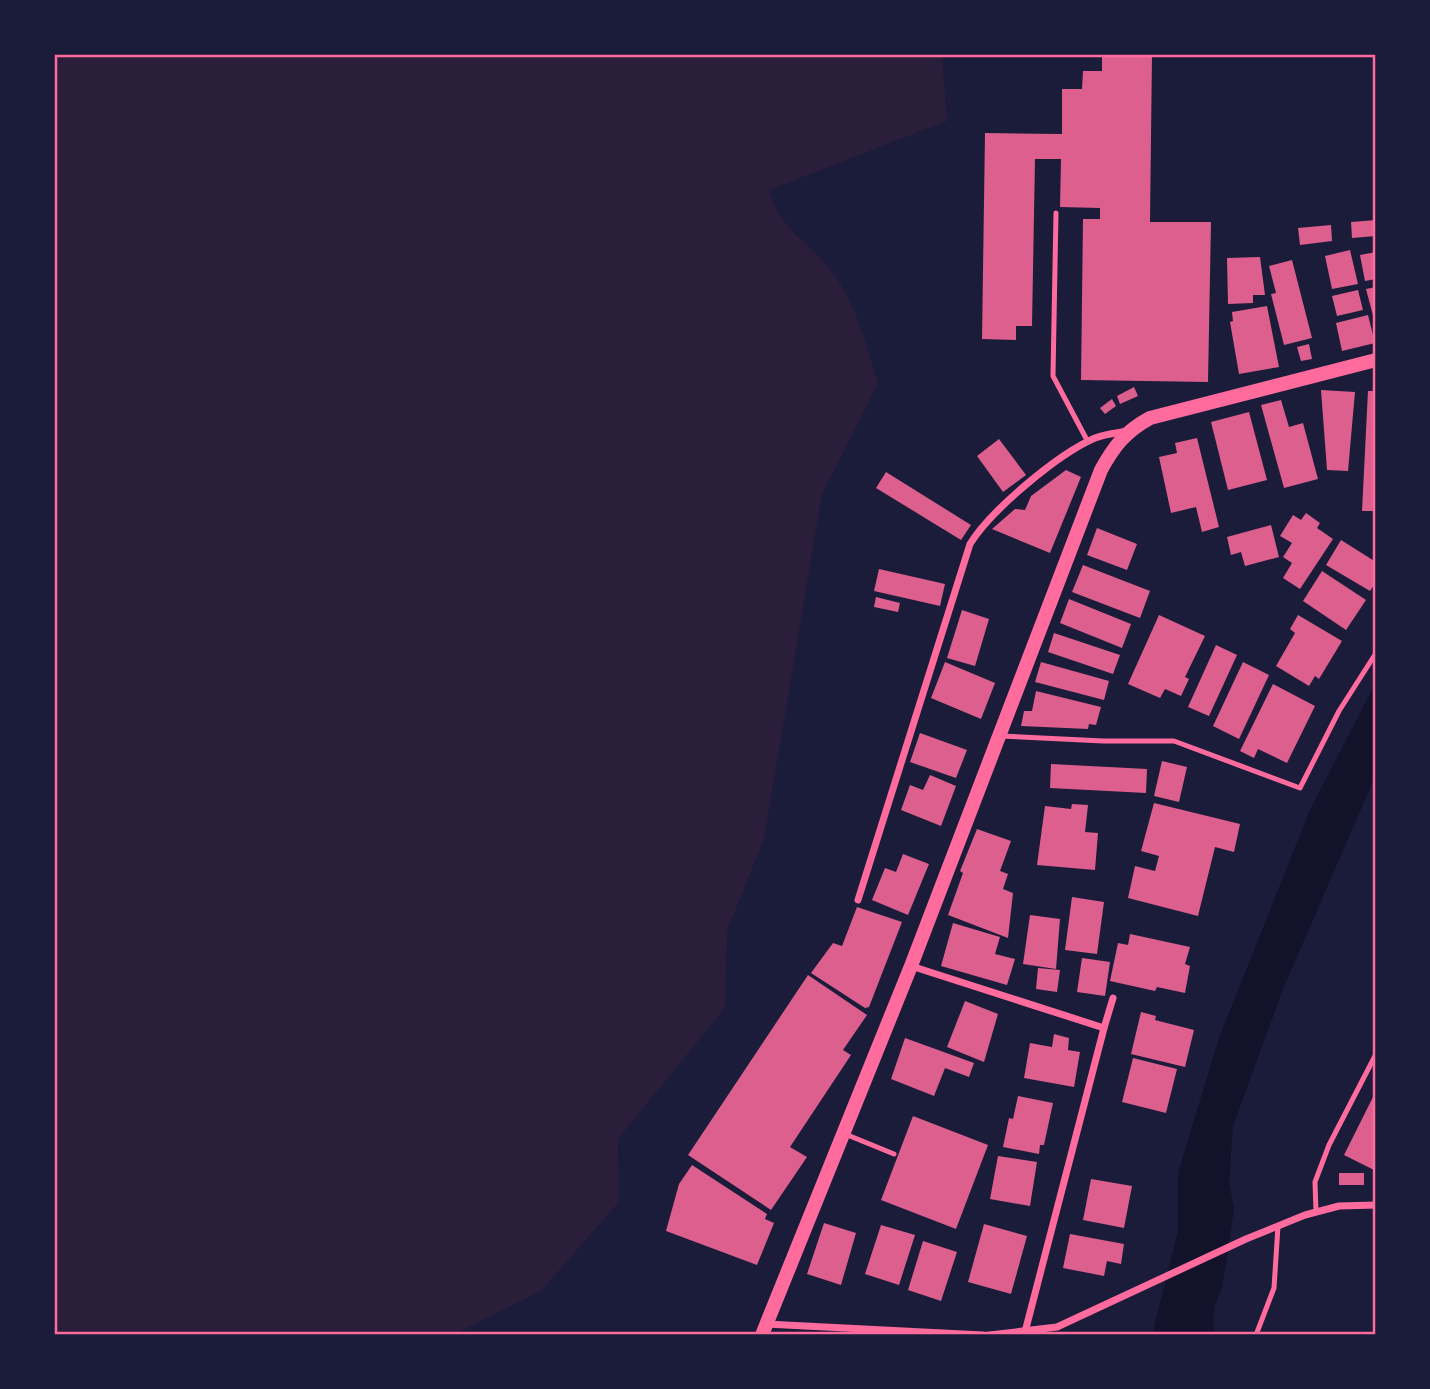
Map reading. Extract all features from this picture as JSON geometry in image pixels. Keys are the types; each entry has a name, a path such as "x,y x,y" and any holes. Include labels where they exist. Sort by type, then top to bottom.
{"main road":[{"path":"764,1330 911,966 1101,470 1128,430 1150,418 1376,360"}],"street":[{"path":"858,900 970,544 999,507 1088,442 1128,430"},
{"path":"911,966 1104,1028"},
{"path":"1025,1332 1113,998"},
{"path":"990,1335 1057,1327 1278,1226 1339,1206 1376,1205"},
{"path":"764,1330 982,1335"}],"lane":[{"path":"1056,213 1053,376 1088,442"},
{"path":"998,736 1174,741 1300,789 1339,712 1376,653"},
{"path":"1317,1212 1315,1182 1329,1145 1376,1054"},
{"path":"842,1133 894,1154"},
{"path":"1256,1335 1274,1288 1278,1226"}],"shaded area":[{"path":"54,54 942,54 947,121 769,190 780,216 818,255 845,292 858,322 878,384 822,494 764,839 727,931 725,1008 618,1139 619,1202 542,1290 453,1335 54,1335"},
{"path":"1376,682 1374,779 1283,989 1233,1126 1229,1183 1234,1209 1222,1288 1215,1305 1213,1321 1216,1335 1152,1335 1178,1232 1178,1173 1219,1038 1310,810"}],"building":[{"path":"1102,54 1152,54 1150,222 1211,222 1208,382 1081,380 1083,219 1100,219 1100,208 1060,207 1061,159 1035,159 1032,326 1016,326 1016,340 982,339 985,133 1062,134 1062,89 1082,89 1083,71 1102,71"},
{"path":"1376,220 1376,236 1352,238 1351,222"},
{"path":"1331,225 1332,241 1300,245 1298,228"},
{"path":"1350,250 1358,284 1332,289 1325,256"},
{"path":"1376,252 1376,279 1365,281 1360,255"},
{"path":"1260,257 1265,295 1253,295 1253,303 1228,304 1227,258"},
{"path":"1292,260 1312,338 1284,345 1271,294 1276,293 1269,266"},
{"path":"1376,287 1376,323 1375,323 1366,289"},
{"path":"1358,290 1363,310 1337,316 1332,296"},
{"path":"1267,306 1279,367 1239,374 1230,322 1233,321 1232,312"},
{"path":"1368,315 1375,343 1342,351 1336,323"},
{"path":"1309,344 1312,359 1301,361 1297,347"},
{"path":"1134,387 1138,396 1120,404 1117,396"},
{"path":"1321,390 1355,392 1348,471 1327,470"},
{"path":"1368,391 1376,391 1376,511 1362,511"},
{"path":"1112,399 1116,406 1105,414 1100,408"},
{"path":"1281,400 1289,427 1303,423 1318,479 1284,488 1261,405"},
{"path":"1249,412 1267,480 1228,490 1211,422"},
{"path":"1197,438 1219,527 1202,532 1196,507 1171,513 1159,457 1177,453 1175,443"},
{"path":"999,439 1026,475 1003,492 977,456"},
{"path":"1066,470 1081,477 1050,553 992,529 1015,509 1025,510 1031,496"},
{"path":"886,472 971,525 961,540 876,488"},
{"path":"1306,513 1320,523 1317,528 1333,539 1300,589 1283,578 1292,563 1283,557 1292,543 1280,536 1293,515 1301,520"},
{"path":"1271,525 1279,557 1245,566 1241,552 1231,555 1227,537"},
{"path":"1097,528 1137,544 1127,570 1087,555"},
{"path":"1341,540 1376,562 1376,582 1370,591 1326,565"},
{"path":"1083,565 1150,591 1140,618 1072,592"},
{"path":"879,569 945,584 940,606 874,591"},
{"path":"1322,571 1366,600 1346,630 1303,601"},
{"path":"876,597 900,603 898,612 874,607"},
{"path":"1069,599 1131,624 1122,648 1060,623"},
{"path":"962,610 989,619 975,666 947,658"},
{"path":"1159,615 1205,636 1185,677 1189,679 1181,696 1165,689 1160,698 1128,684"},
{"path":"1298,615 1342,641 1319,679 1315,676 1309,686 1276,666 1295,633 1290,629"},
{"path":"1054,633 1120,655 1113,674 1048,652"},
{"path":"1216,645 1237,655 1209,716 1188,707"},
{"path":"945,662 995,683 981,719 931,698"},
{"path":"1041,662 1109,681 1104,700 1035,682"},
{"path":"1243,662 1269,675 1239,739 1213,726"},
{"path":"1273,684 1315,706 1287,763 1258,749 1254,758 1240,751"},
{"path":"1036,691 1101,707 1096,725 1089,724 1088,729 1021,726 1024,711 1032,711"},
{"path":"920,733 967,750 956,778 910,762"},
{"path":"1162,761 1187,767 1179,802 1154,796"},
{"path":"1051,764 1147,769 1146,793 1050,788"},
{"path":"930,775 956,786 941,826 901,810 910,785 923,790"},
{"path":"1154,803 1240,824 1234,852 1215,847 1198,916 1128,898 1135,866 1155,871 1159,856 1141,851"},
{"path":"1072,804 1088,805 1085,832 1098,833 1095,870 1037,865 1045,806 1071,809"},
{"path":"977,829 1011,841 1000,871 1008,874 1003,889 1013,893 1008,938 948,915 963,873 960,871"},
{"path":"903,854 929,864 908,915 872,900 885,868 896,872"},
{"path":"1072,897 1104,902 1097,954 1065,950"},
{"path":"857,907 902,922 869,1007 865,1008 811,973 833,943 842,946"},
{"path":"1030,915 1060,919 1056,969 1023,964"},
{"path":"953,923 1000,937 995,954 1015,959 1007,985 941,966"},
{"path":"1130,934 1190,947 1185,964 1190,966 1185,993 1157,987 1155,991 1110,981 1118,943 1128,945"},
{"path":"1082,958 1110,962 1105,996 1077,992"},
{"path":"1038,968 1060,970 1057,992 1036,989"},
{"path":"808,975 867,1015 843,1050 851,1055 790,1147 807,1157 771,1210 688,1155"},
{"path":"965,1001 998,1014 984,1062 947,1047"},
{"path":"1141,1012 1156,1016 1155,1020 1194,1030 1185,1067 1131,1054"},
{"path":"1054,1034 1069,1038 1068,1050 1080,1052 1074,1087 1024,1078 1030,1043 1052,1047"},
{"path":"905,1038 974,1063 969,1077 945,1068 934,1096 891,1079"},
{"path":"1133,1058 1177,1069 1166,1113 1122,1102"},
{"path":"1376,1091 1376,1171 1344,1155"},
{"path":"1018,1096 1053,1103 1044,1145 1040,1145 1039,1154 1003,1147 1009,1118 1013,1119"},
{"path":"913,1116 988,1145 956,1229 881,1200"},
{"path":"998,1156 1037,1162 1030,1206 990,1199"},
{"path":"692,1165 767,1214 765,1219 774,1223 757,1265 666,1231 679,1184"},
{"path":"1339,1173 1364,1173 1364,1185 1339,1185"},
{"path":"1091,1179 1132,1186 1124,1228 1083,1220"},
{"path":"824,1223 856,1233 841,1285 807,1274"},
{"path":"984,1224 1027,1236 1011,1294 968,1282"},
{"path":"881,1225 915,1235 899,1285 865,1274"},
{"path":"1070,1234 1124,1244 1121,1264 1107,1261 1104,1276 1063,1268"},
{"path":"923,1241 957,1252 941,1301 908,1290"}]}
